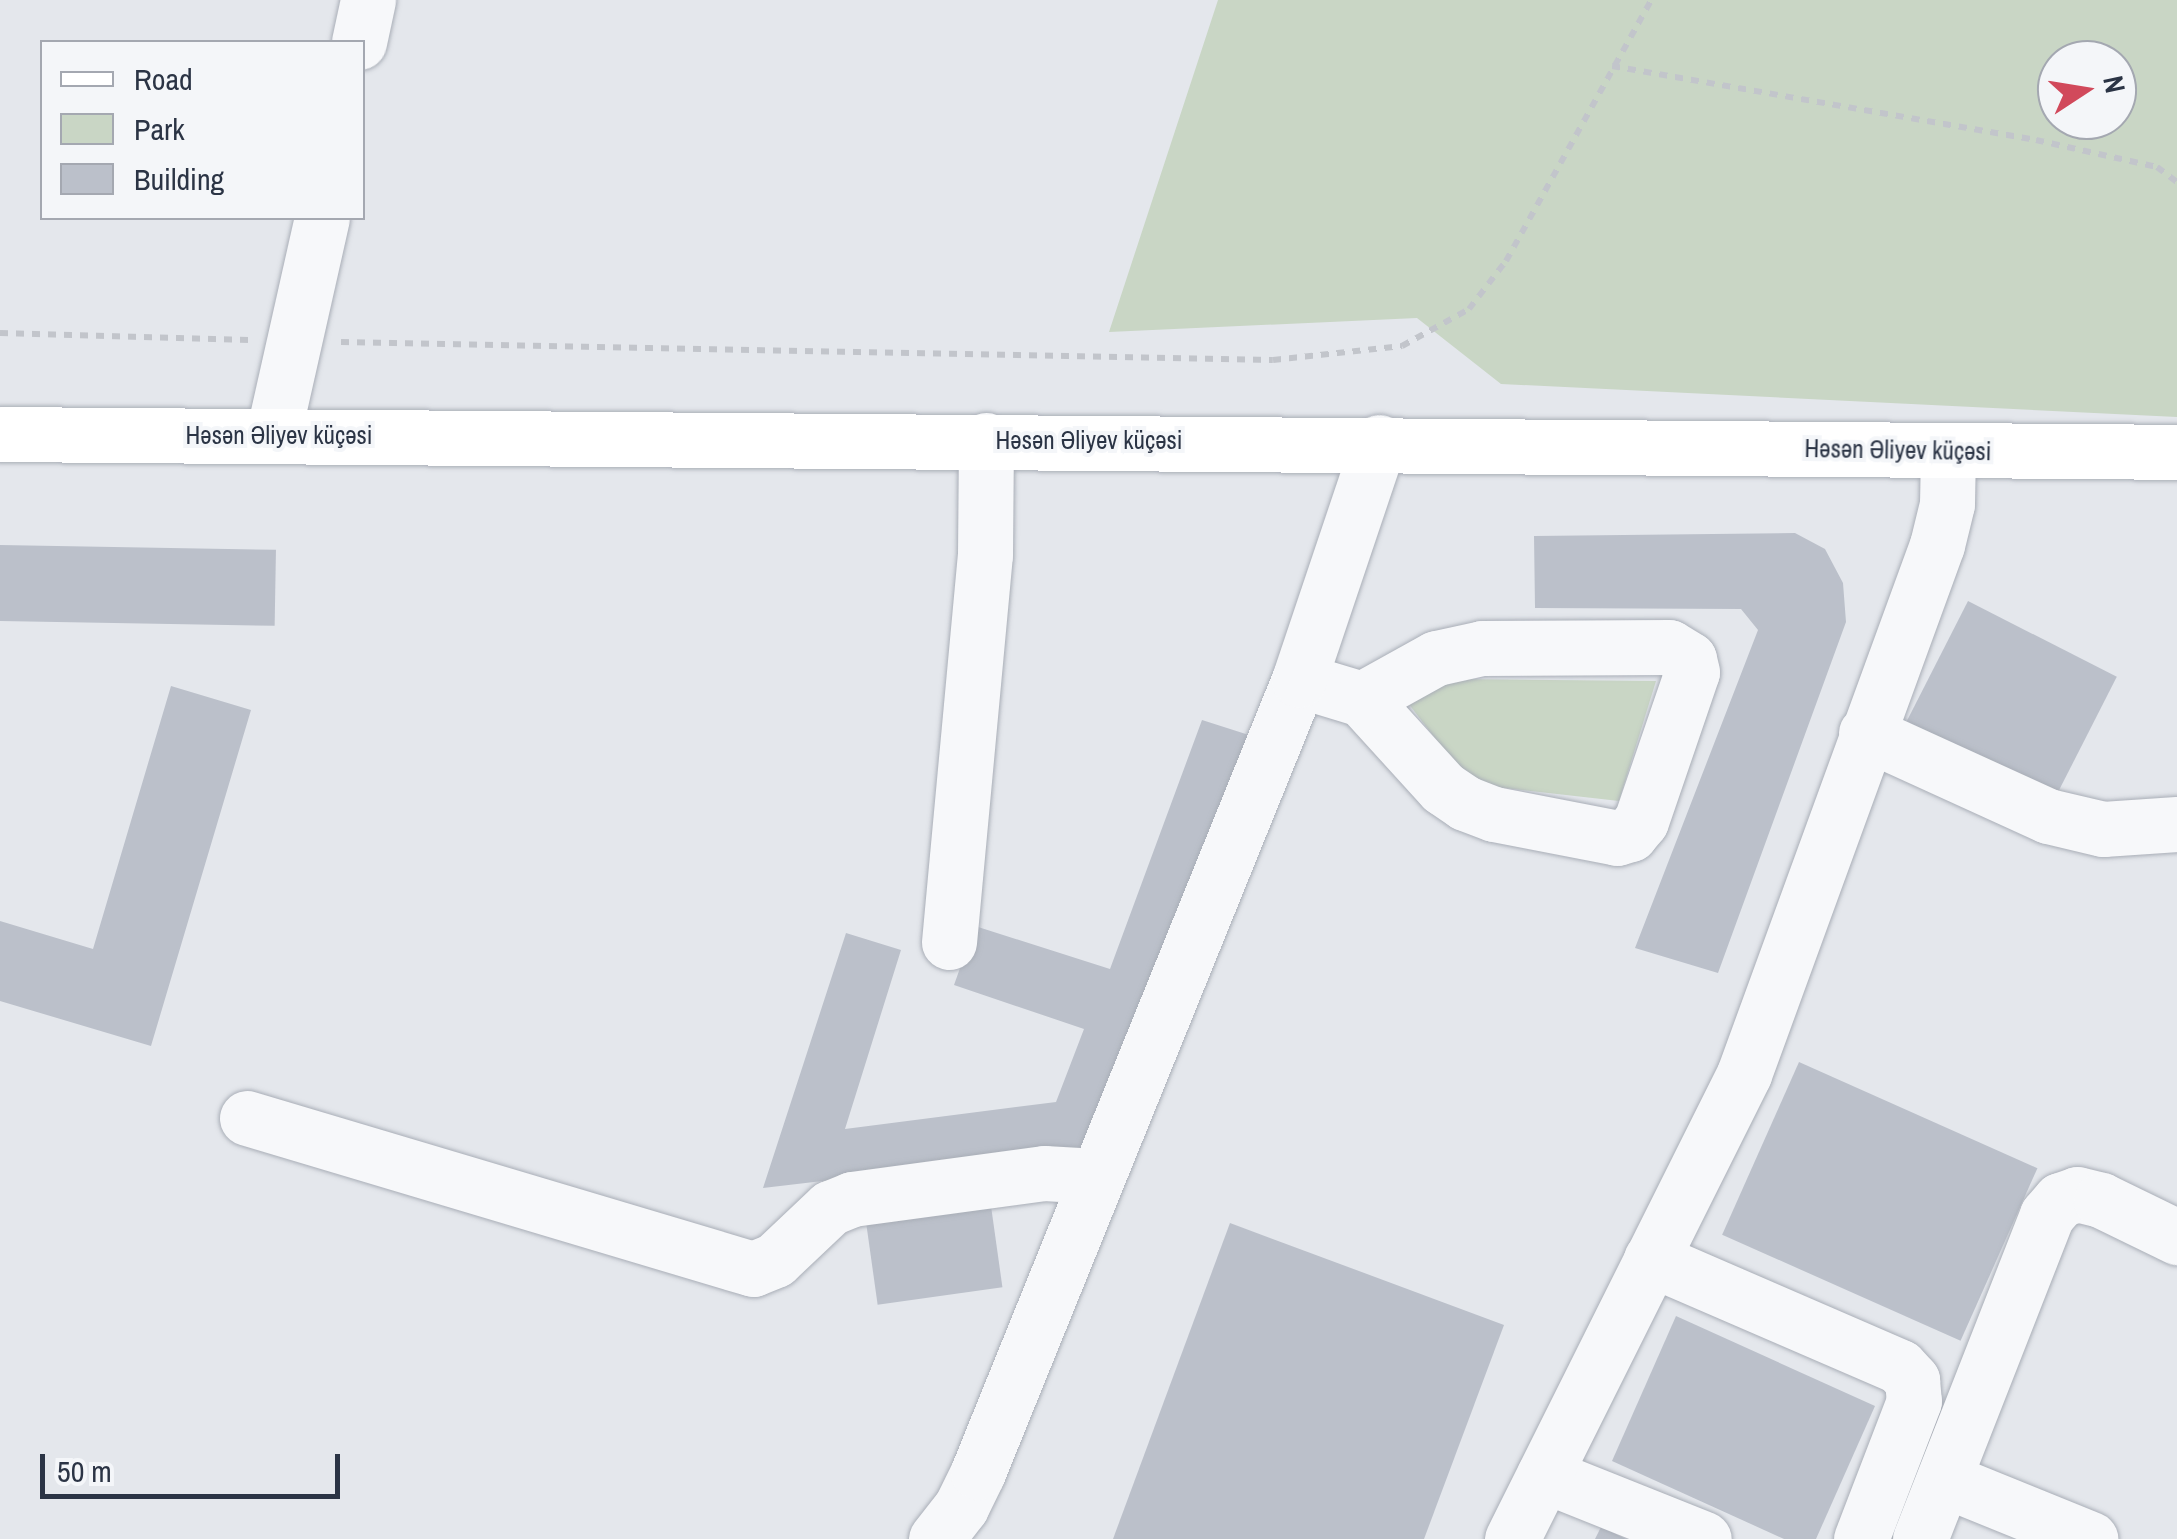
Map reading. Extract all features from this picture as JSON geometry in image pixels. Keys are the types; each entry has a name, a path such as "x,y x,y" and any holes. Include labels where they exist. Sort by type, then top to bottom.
{"main road":[{"name":"Həsən Əliyev küçəsi","path":"0,434 1379,442 2177,452"}],"street":[{"path":"359,40 368,0"},
{"path":"274,435 322,220"},
{"path":"950,942 985,555 986,440"},
{"path":"936,1539 960,1507 978,1472 1299,680 1379,442"},
{"path":"1512,1539 1744,1074 1938,544 1946,504 1948,451"},
{"path":"1299,680 1362,699 1443,788 1465,803 1494,814 1617,838 1630,834 1641,821 1692,672 1689,659 1669,648 1482,648 1436,658 1362,699"},
{"path":"1866,734 2048,816 2104,829 2177,824"},
{"path":"248,1118 753,1269 775,1260 830,1208 852,1199 1044,1172 1096,1176"},
{"path":"1920,1539 2046,1216 2060,1200 2077,1194 2101,1200 2177,1238"},
{"path":"1651,1260 1900,1367 1912,1380 1914,1401 1861,1539"},
{"path":"1544,1475 1704,1539"},
{"path":"1946,1480 2090,1539"}],"path":[{"path":"0,333 1274,360 1402,346 1469,309 1506,260 1651,0"},
{"path":"1612,66 2036,140 2157,168 2177,182"}],"green space":[{"path":"1218,0 2177,0 2177,417 1501,384 1417,318 1109,332"},
{"path":"1452,679 1656,681 1619,801 1470,784 1405,699"}],"building":[{"path":"1795,533 1825,549 1843,583 1846,622 1718,973 1635,948 1758,630 1741,609 1535,608 1534,536"},
{"path":"0,545 276,550 275,626 0,621"},
{"path":"1968,601 2117,677 2056,797 1907,721"},
{"path":"171,686 251,710 151,1046 0,1001 0,921 93,949"},
{"path":"1202,720 1252,736 1085,1150 763,1188 846,933 901,950 845,1129 1056,1102 1084,1029 954,985 975,926 1110,969"},
{"path":"1799,1062 2037,1168 1961,1341 1722,1235"},
{"path":"991,1206 1002,1287 878,1305 866,1224"},
{"path":"1230,1223 1504,1325 1424,1539 1113,1539"},
{"path":"1676,1316 1875,1406 1816,1539 1784,1539 1612,1461"},
{"path":"1601,1527 1626,1539 1595,1539"}]}
